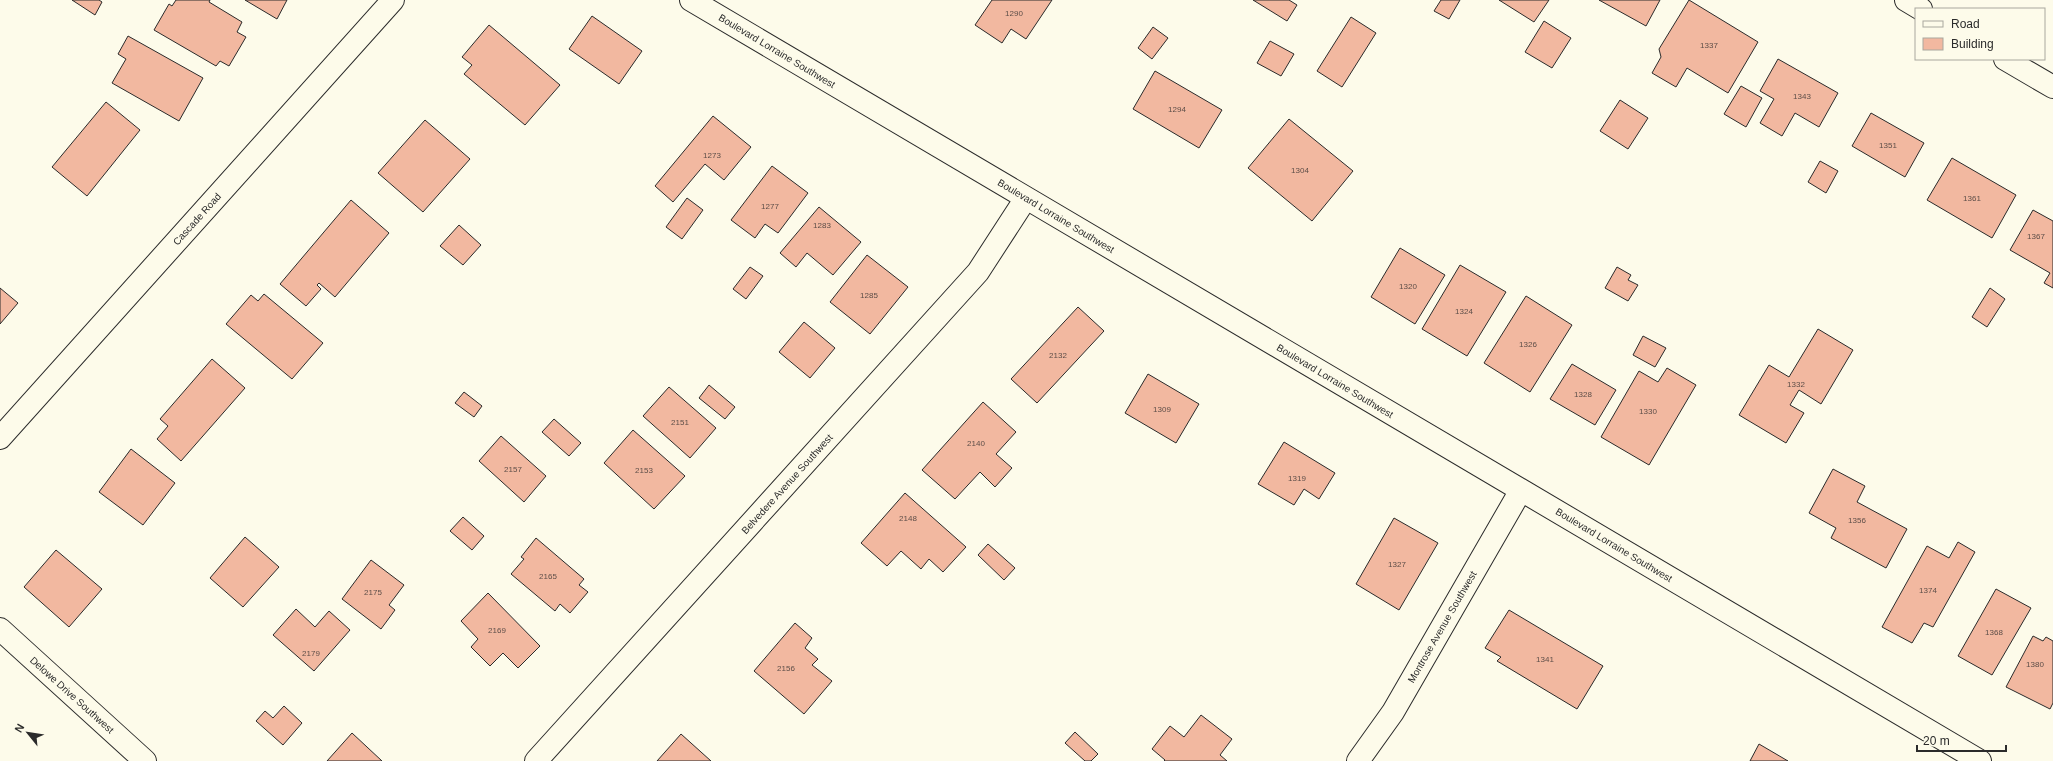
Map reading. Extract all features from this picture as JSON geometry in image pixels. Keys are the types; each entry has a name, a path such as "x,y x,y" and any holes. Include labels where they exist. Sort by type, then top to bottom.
{"street":[{"name":"Cascade Road","path":"0,438 393,0"},
{"name":"Boulevard Lorraine Southwest","path":"691,0 1980,761"},
{"path":"1906,0 1919,8"},
{"path":"2007,60 2053,87"},
{"name":"Belvedere Avenue Southwest","path":"536,761 978,272 1026,198"},
{"name":"Montrose Avenue Southwest","path":"1358,761 1393,712 1521,490"},
{"name":"Delowe Drive Southwest","path":"0,629 145,761"}],"building":[{"path":"72,0 99,0 102,2 95,15"},
{"path":"176,0 210,0 209,2 242,22 237,32 246,37 229,66 220,61 216,66 154,30 169,4 172,6"},
{"path":"245,0 287,0 277,19"},
{"path":"992,0 1052,0 1026,39 1011,29 1002,43 975,25"},
{"path":"1253,0 1289,0 1297,5 1287,21"},
{"path":"1441,0 1460,0 1449,19 1434,11"},
{"path":"1499,0 1549,0 1534,22"},
{"path":"1599,0 1660,0 1646,26"},
{"path":"1689,0 1758,42 1728,93 1687,68 1676,87 1652,73 1661,57 1659,49"},
{"path":"592,16 642,51 619,84 569,49"},
{"path":"1351,17 1376,33 1342,87 1317,71"},
{"path":"1544,21 1571,38 1552,68 1525,52"},
{"path":"489,25 560,85 525,125 464,74 472,65 462,57"},
{"path":"1153,27 1168,38 1152,59 1138,48"},
{"path":"128,36 203,78 179,121 112,83 126,59 118,54"},
{"path":"1270,41 1294,54 1281,76 1257,63"},
{"path":"1778,59 1838,93 1819,127 1795,113 1782,136 1760,123 1774,99 1760,91"},
{"path":"1155,71 1222,110 1199,148 1133,109"},
{"path":"1741,86 1762,98 1746,127 1724,114"},
{"path":"1620,100 1648,118 1628,149 1600,131"},
{"path":"106,102 140,130 87,196 52,167"},
{"path":"1871,113 1924,143 1905,177 1852,146"},
{"path":"713,116 751,147 724,180 705,164 673,202 655,186"},
{"path":"1289,119 1353,171 1312,221 1248,168"},
{"path":"425,120 470,159 423,212 378,173"},
{"path":"1952,158 2016,195 1992,238 1927,200"},
{"path":"1820,161 1838,171 1826,193 1808,182"},
{"path":"772,166 808,193 778,233 765,224 755,238 731,220"},
{"path":"687,198 703,210 682,239 666,227"},
{"path":"351,200 389,233 335,297 319,283 317,285 321,289 306,306 280,284"},
{"path":"819,207 861,242 833,275 807,253 796,267 780,253"},
{"path":"2033,210 2053,221 2053,288 2044,283 2050,273 2010,250"},
{"path":"459,225 481,245 463,265 440,246"},
{"path":"1400,248 1445,275 1415,324 1371,297"},
{"path":"867,255 908,287 870,334 830,302"},
{"path":"1460,265 1506,292 1467,356 1422,329"},
{"path":"750,267 763,276 746,299 733,289"},
{"path":"1617,267 1631,275 1628,280 1638,285 1628,301 1605,288"},
{"path":"0,288 18,303 0,324"},
{"path":"1990,288 2005,299 1987,327 1972,317"},
{"path":"264,294 323,343 292,379 226,324 251,295 258,301"},
{"path":"1526,296 1572,325 1530,392 1484,363"},
{"path":"1078,307 1104,331 1037,403 1011,379"},
{"path":"804,322 835,348 810,378 779,352"},
{"path":"1818,329 1853,350 1821,404 1799,390 1790,405 1804,413 1786,443 1739,415 1769,365 1789,377"},
{"path":"1643,336 1666,348 1655,367 1633,355"},
{"path":"212,359 245,388 181,461 157,439 168,426 160,419"},
{"path":"1572,364 1616,390 1595,425 1550,399"},
{"path":"1667,368 1696,385 1649,465 1601,437 1639,371 1658,382"},
{"path":"1148,374 1199,404 1176,443 1125,413"},
{"path":"709,385 735,407 725,419 699,398"},
{"path":"669,387 716,428 690,458 643,416"},
{"path":"464,392 482,406 474,417 455,403"},
{"path":"983,402 1016,432 996,454 1012,468 995,487 980,472 955,499 922,470"},
{"path":"554,419 581,443 569,456 542,432"},
{"path":"633,430 685,476 654,509 604,463"},
{"path":"501,436 546,476 524,502 479,461"},
{"path":"1284,442 1335,473 1319,499 1304,489 1294,505 1258,484"},
{"path":"131,449 175,483 143,525 99,492"},
{"path":"1833,469 1865,486 1857,502 1907,529 1886,568 1831,538 1836,528 1809,513"},
{"path":"905,493 966,547 943,572 929,559 921,569 901,551 887,566 861,543"},
{"path":"463,517 484,536 472,550 450,531"},
{"path":"1394,518 1438,543 1399,610 1356,584"},
{"path":"245,537 279,567 243,607 210,578"},
{"path":"536,538 584,579 579,585 588,592 570,613 560,604 555,611 511,574 524,559 521,557"},
{"path":"1958,542 1975,552 1933,627 1924,623 1912,643 1882,627 1927,546 1949,558"},
{"path":"988,544 1015,568 1004,580 978,555"},
{"path":"56,550 102,589 69,627 24,587"},
{"path":"371,560 404,585 389,605 395,610 381,629 342,599"},
{"path":"1996,589 2031,608 1992,675 1958,656"},
{"path":"488,593 540,646 518,668 503,653 490,666 471,647 478,639 461,621"},
{"path":"296,609 315,627 329,611 350,630 314,671 273,635"},
{"path":"1509,610 1603,666 1577,709 1497,661 1501,657 1485,648"},
{"path":"795,623 812,638 805,648 818,659 812,665 832,681 804,714 754,671"},
{"path":"2033,636 2043,641 2046,637 2053,641 2053,703 2050,709 2006,687"},
{"path":"284,706 302,723 283,745 256,721 265,711 273,718"},
{"path":"1201,715 1232,739 1220,755 1227,761 1164,761 1165,760 1152,749 1170,726 1184,737"},
{"path":"1075,732 1098,754 1091,761 1085,761 1065,743"},
{"path":"352,733 382,761 327,761"},
{"path":"681,734 711,761 657,761"},
{"path":"1759,744 1788,761 1750,761"}]}
